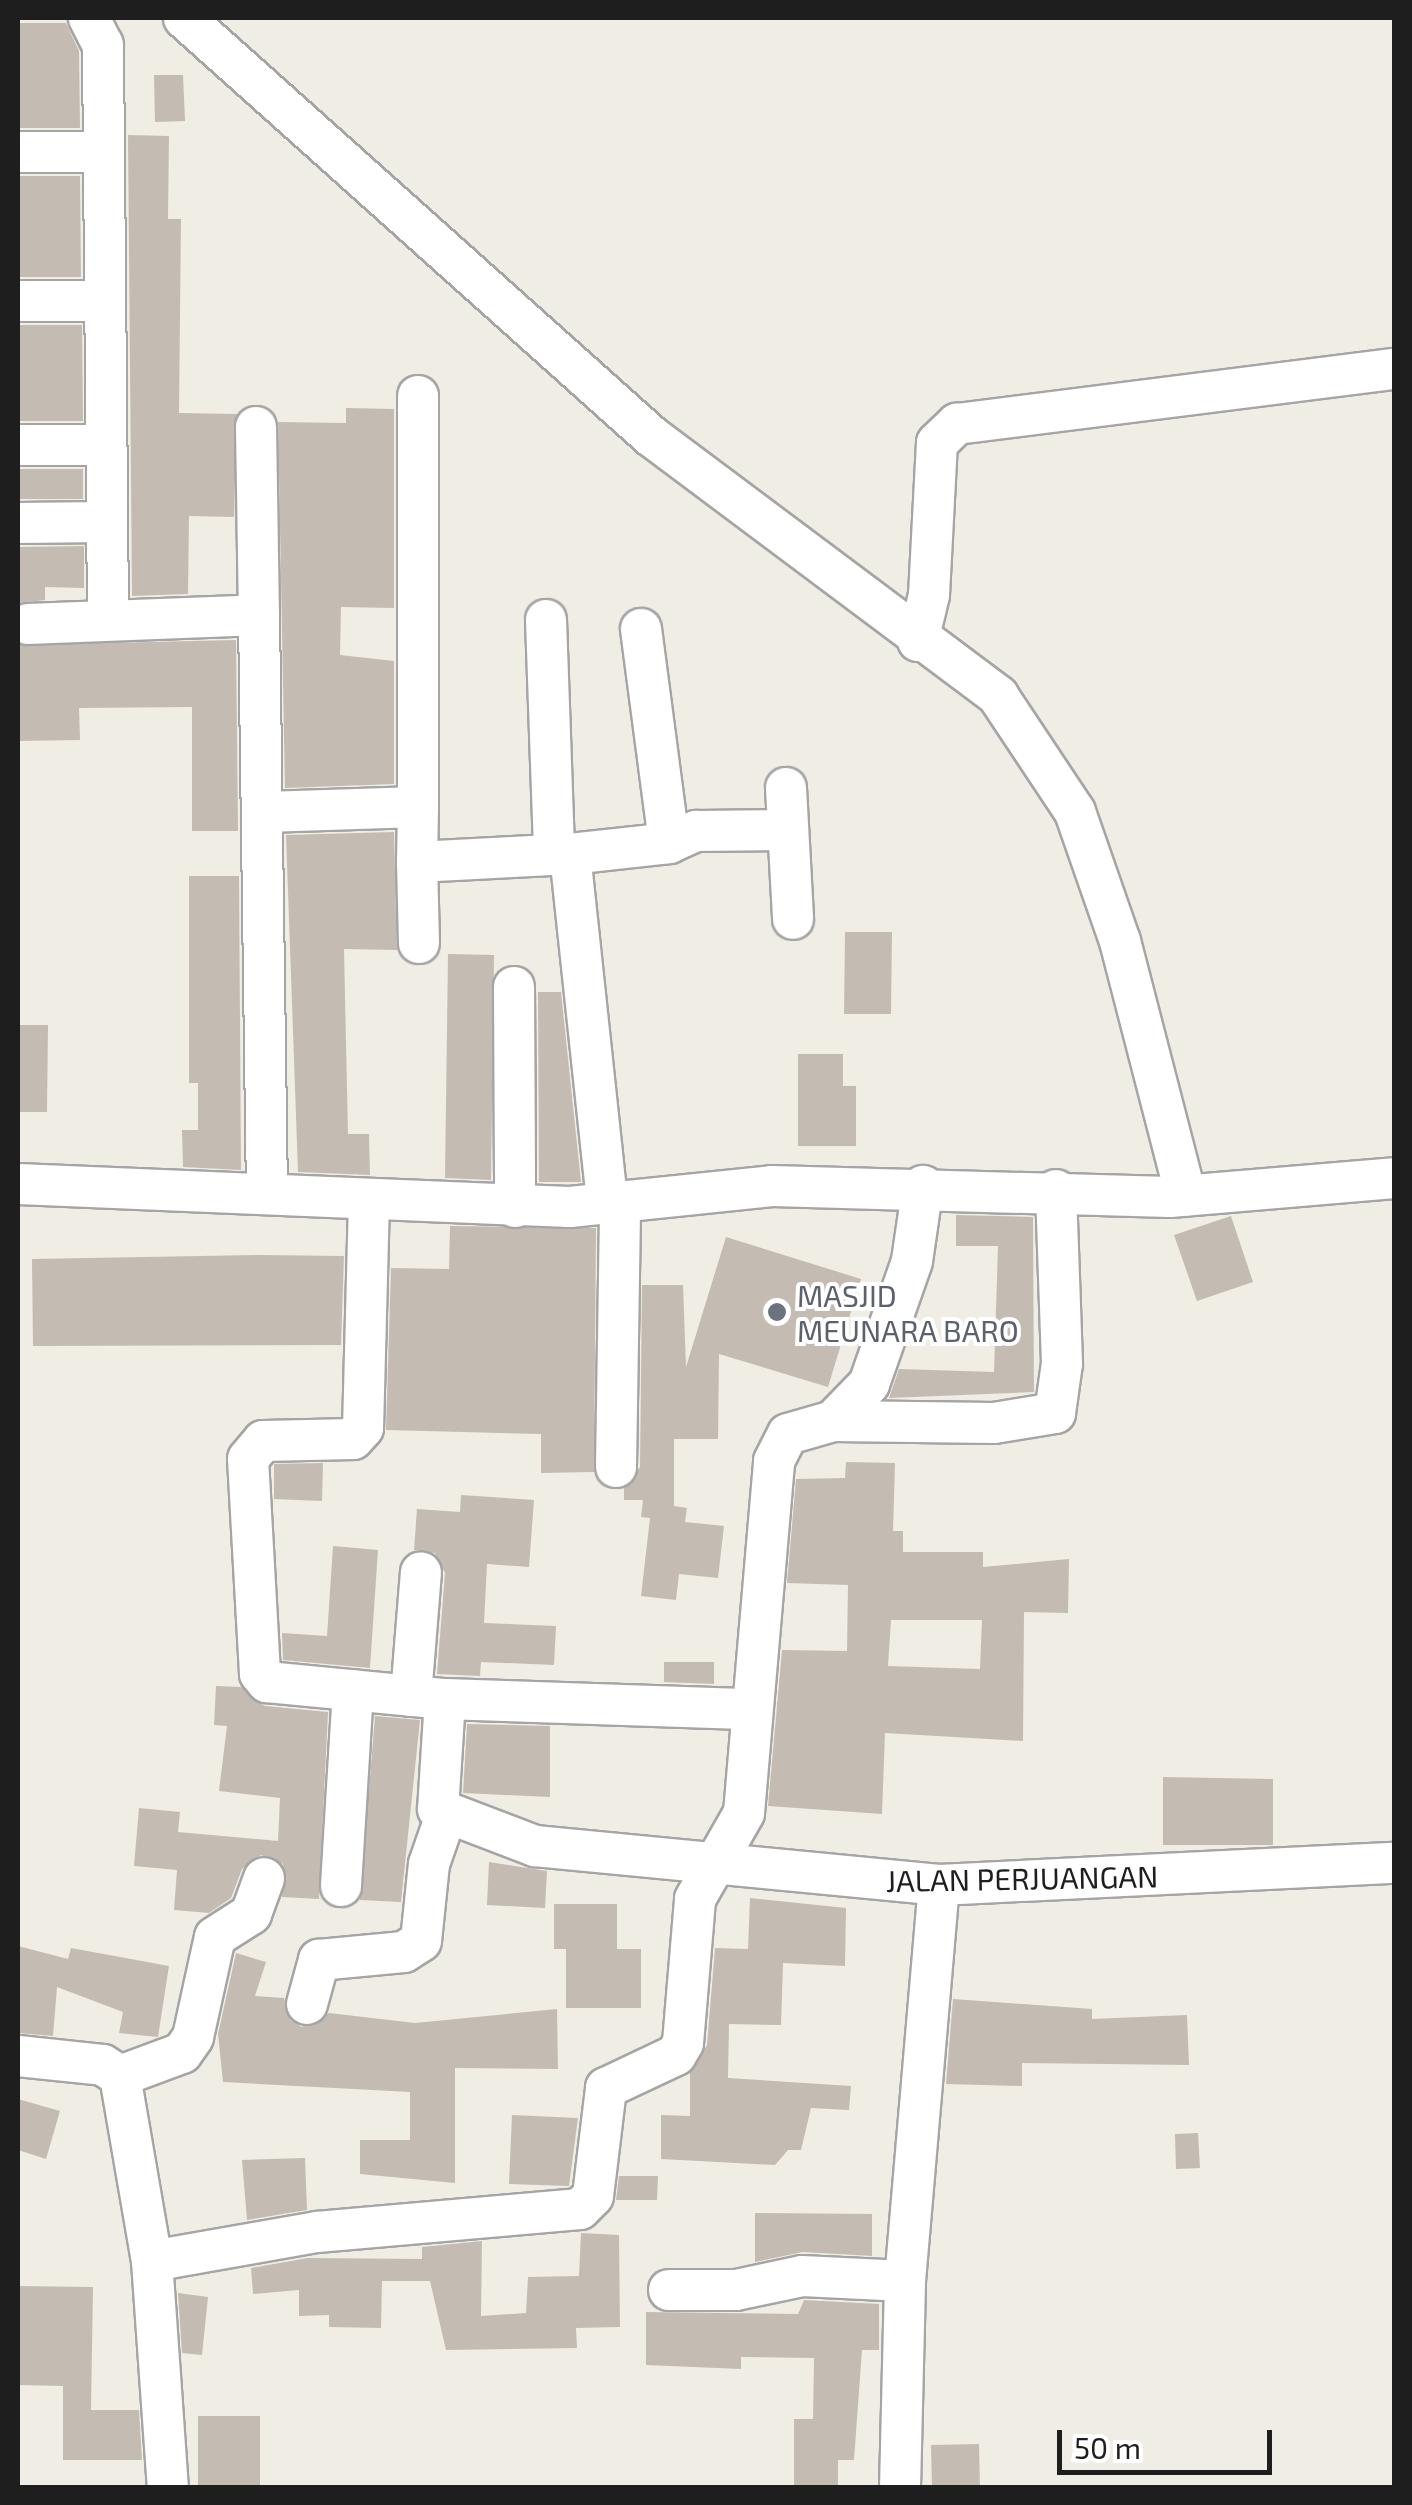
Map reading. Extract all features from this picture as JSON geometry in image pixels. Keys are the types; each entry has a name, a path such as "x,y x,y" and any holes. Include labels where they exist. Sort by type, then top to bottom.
{"street":[{"path":"89,18 103,44 108,618"},
{"path":"184,18 651,436 918,641 998,696 1075,812 1120,942 1166,1196"},
{"path":"18,152 103,152"},
{"path":"18,301 104,301"},
{"path":"918,641 930,595 936,444 956,424 1394,370"},
{"path":"418,396 418,943"},
{"path":"256,427 265,812 267,1192"},
{"path":"18,445 105,445"},
{"path":"18,522 107,522"},
{"path":"28,624 259,615"},
{"path":"546,620 562,853 613,1201 616,1467"},
{"path":"641,630 670,843"},
{"path":"786,788 793,919"},
{"path":"265,812 418,807"},
{"path":"417,862 670,843 696,832 787,830"},
{"path":"514,987 515,1207"},
{"path":"18,1184 267,1192 515,1207 772,1186 923,1186 1166,1196 1394,1178"},
{"path":"833,1421 868,1384 891,1335 923,1186"},
{"path":"152,2262 317,2232 580,2209 599,2173 606,2088 676,2055 683,2043 695,1899 710,1864 733,1843 744,1813 774,1461 788,1434 833,1421 994,1424 1055,1414 1062,1363 1056,1190"},
{"path":"369,1200 363,1428 354,1438 263,1441 248,1460 260,1674 267,1682 428,1697 751,1710"},
{"path":"307,2004 319,1960 404,1952 422,1941 430,1864 445,1818 436,1796 422,1572"},
{"path":"340,1886 353,1690"},
{"name":"JALAN PERJUANGAN","path":"445,1818 535,1846 939,1885 1335,1871 1384,1862"},
{"path":"120,2076 182,2053 215,1936 251,1914 264,1878"},
{"path":"900,2488 905,2282 939,1885"},
{"path":"18,2056 102,2065 120,2076 152,2262 168,2488"},
{"path":"668,2290 736,2290 802,2276 905,2282"}],"building":[{"path":"18,23 66,23 79,51 80,128 18,128"},
{"path":"154,75 183,75 185,121 155,122"},
{"path":"128,135 169,136 168,219 181,219 179,413 237,414 234,517 189,516 188,594 132,596"},
{"path":"18,176 80,176 81,277 18,277"},
{"path":"18,325 82,325 83,421 18,421"},
{"path":"346,408 394,409 394,608 341,607 340,655 394,661 394,784 285,788 278,422 346,423"},
{"path":"18,469 83,469 83,499 18,499"},
{"path":"84,546 84,588 45,587 45,600 18,603 18,547"},
{"path":"236,640 238,831 192,831 192,707 79,708 80,740 18,741 18,645"},
{"path":"394,832 397,950 344,949 348,1134 369,1134 370,1175 298,1172 286,835"},
{"path":"189,876 239,876 241,1170 183,1167 182,1130 198,1130 198,1083 189,1083"},
{"path":"845,932 892,932 891,1014 844,1014"},
{"path":"448,954 494,955 491,1180 445,1178"},
{"path":"538,992 561,992 581,1182 539,1182"},
{"path":"18,1025 48,1025 47,1112 18,1112"},
{"path":"798,1054 843,1054 843,1086 856,1086 856,1146 798,1146"},
{"path":"956,1215 1033,1217 1034,1392 889,1398 899,1369 994,1372 998,1246 956,1246"},
{"path":"1231,1216 1253,1282 1197,1301 1174,1235"},
{"path":"450,1226 596,1228 594,1472 541,1473 541,1434 386,1430 391,1268 449,1269"},
{"path":"726,1237 861,1279 828,1387 719,1354 718,1439 674,1439 674,1506 687,1508 685,1522 724,1526 718,1578 679,1574 676,1600 641,1596 650,1518 641,1517 643,1500 624,1500 624,1489 640,1467 642,1285 683,1285 686,1367"},
{"path":"344,1256 341,1345 33,1346 32,1259"},
{"path":"846,1462 895,1463 893,1531 903,1531 903,1552 983,1552 983,1567 1069,1559 1068,1613 1024,1612 1023,1741 885,1733 882,1814 768,1806 782,1650 847,1651 848,1585 787,1583 796,1479 845,1478","holes":["891,1620 982,1620 980,1669 888,1666"]},
{"path":"323,1463 322,1501 274,1499 274,1464"},
{"path":"461,1495 534,1500 529,1567 487,1564 484,1623 556,1626 554,1665 481,1662 480,1676 437,1674 445,1573 435,1553 414,1550 417,1509 460,1512"},
{"path":"333,1546 378,1550 370,1668 283,1660 282,1633 327,1636"},
{"path":"664,1662 714,1662 714,1684 664,1682"},
{"path":"216,1686 241,1687 265,1706 328,1712 319,1899 282,1897 283,1864 261,1855 242,1869 231,1898 209,1913 174,1910 177,1870 134,1866 139,1808 180,1812 178,1832 278,1841 280,1798 219,1791 227,1726 214,1725"},
{"path":"375,1716 420,1720 401,1902 360,1900"},
{"path":"467,1724 550,1726 550,1797 463,1793"},
{"path":"1163,1777 1273,1779 1273,1845 1163,1845"},
{"path":"489,1862 547,1871 545,1908 487,1905"},
{"path":"750,1898 846,1908 845,1966 783,1963 781,2025 729,2024 728,2078 851,2086 849,2110 811,2108 801,2150 788,2150 775,2165 661,2159 661,2115 690,2116 690,2073 707,2045 715,1948 748,1949"},
{"path":"554,1904 617,1904 617,1949 641,1949 641,2008 566,2008 566,1949 554,1949"},
{"path":"18,1946 68,1959 71,1948 169,1966 158,2037 119,2033 123,2012 57,1987 53,2036 18,2033"},
{"path":"236,1953 266,1962 255,1996 284,1998 290,2020 302,2027 329,2013 415,2023 557,2009 558,2069 455,2068 455,2183 360,2174 360,2140 410,2140 410,2092 223,2082 218,2034"},
{"path":"953,1999 1092,2009 1092,2019 1187,2015 1189,2065 1022,2063 1022,2086 946,2084"},
{"path":"18,2099 60,2111 46,2159 18,2150"},
{"path":"512,2115 578,2118 569,2186 509,2184"},
{"path":"1198,2133 1200,2168 1176,2169 1175,2134"},
{"path":"305,2158 307,2210 247,2220 242,2160"},
{"path":"619,2176 658,2176 657,2200 616,2200"},
{"path":"755,2213 872,2214 872,2256 803,2252 755,2262"},
{"path":"581,2233 619,2235 620,2327 576,2328 577,2348 446,2350 430,2281 382,2281 381,2328 329,2327 329,2315 299,2316 299,2290 253,2294 251,2268 308,2258 422,2259 422,2247 482,2241 481,2316 526,2313 528,2277 579,2276"},
{"path":"18,2286 93,2287 91,2410 139,2410 142,2460 63,2460 63,2386 18,2385"},
{"path":"178,2293 208,2297 202,2355 182,2353"},
{"path":"804,2300 879,2304 879,2350 862,2350 854,2460 838,2460 838,2488 794,2488 794,2419 813,2419 814,2358 741,2357 741,2369 646,2365 646,2312 798,2314"},
{"path":"198,2416 260,2416 260,2488 198,2488"},
{"path":"979,2444 980,2488 932,2488 931,2445"}],"place":[{"name":"MASJID MEUNARA BARO","path":"777,1312"}]}
